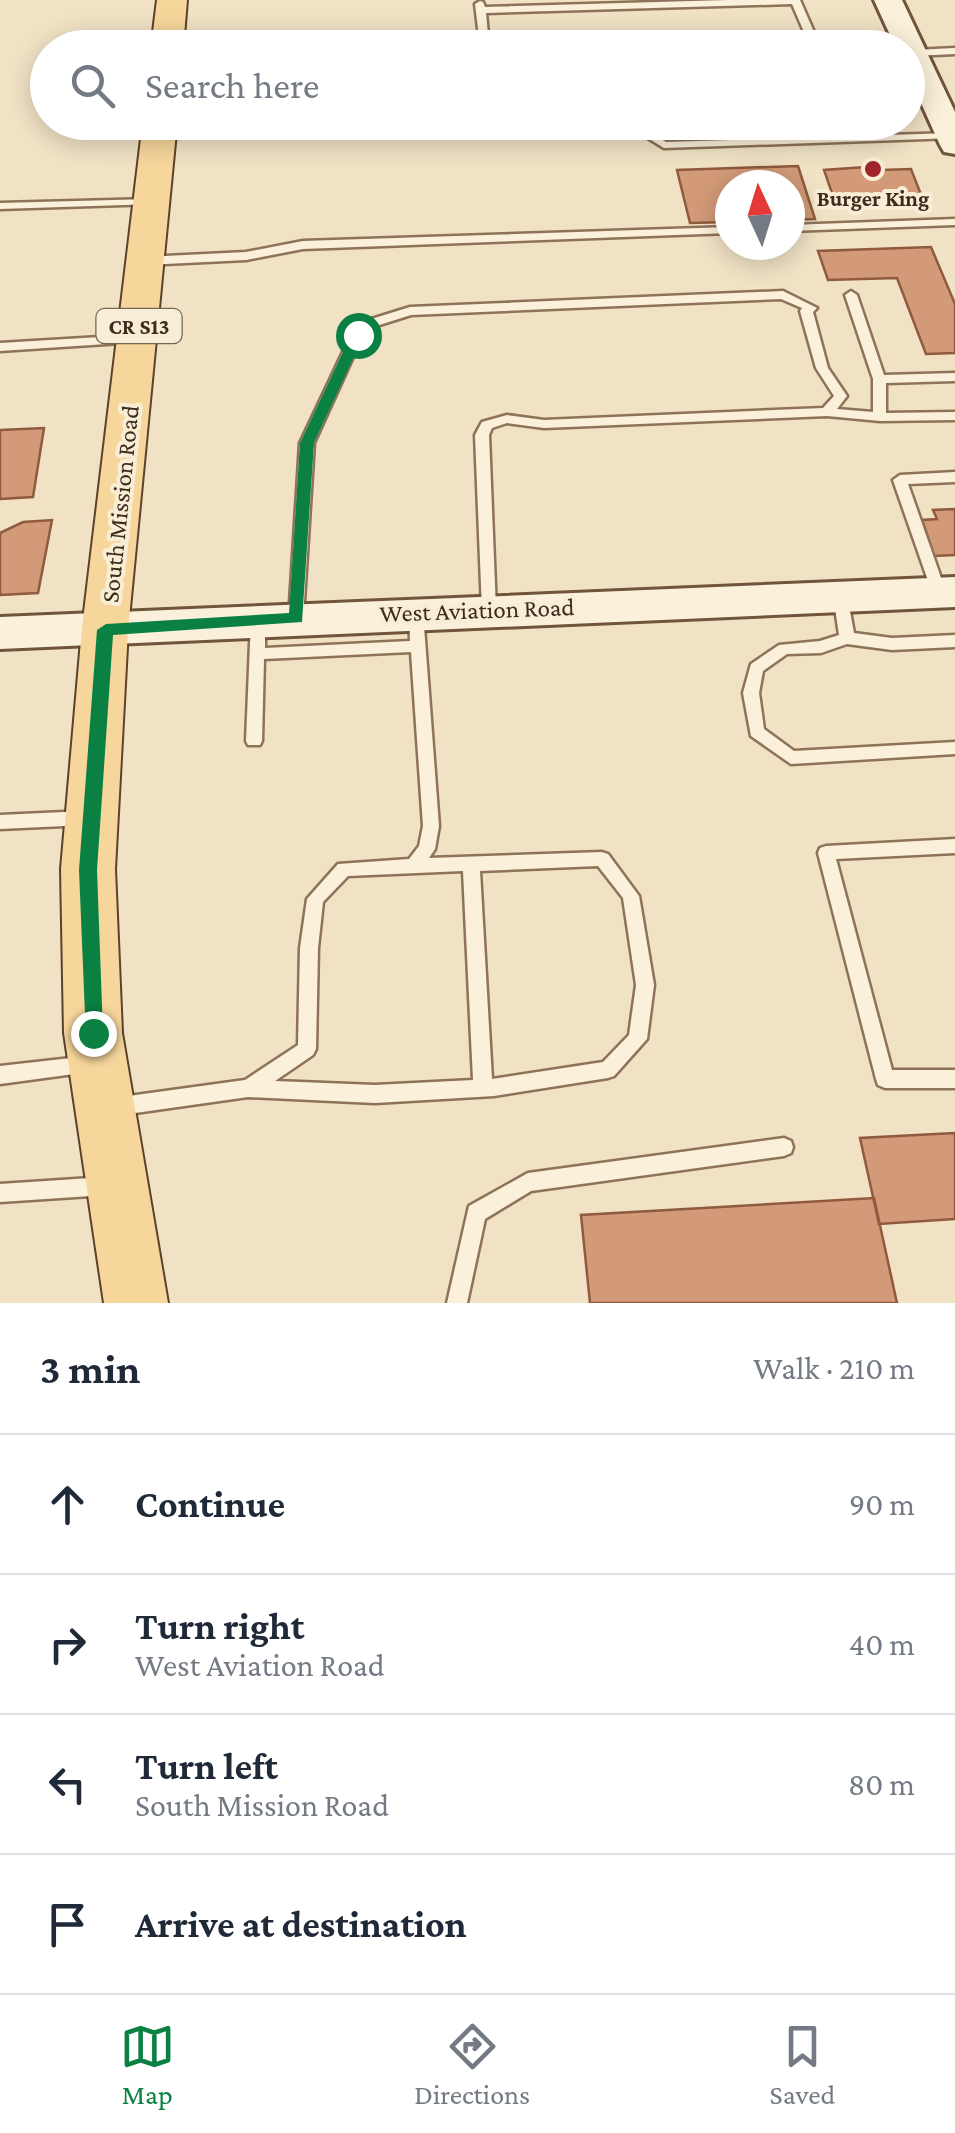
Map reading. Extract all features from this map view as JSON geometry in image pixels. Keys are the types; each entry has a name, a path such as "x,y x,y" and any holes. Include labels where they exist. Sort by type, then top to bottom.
{"main road":[{"path":"170,30 172,0"},
{"name":"South Mission Road","path":"136,1303 102,1086 87,923 106,630 158,140"}],"street":[{"path":"888,0 903,30"},
{"path":"925,78 953,141"},
{"name":"West Aviation Road","path":"0,633 417,629 490,610 947,592"}],"lane":[{"path":"482,30 480,5 796,1 808,30"},
{"path":"925,52 955,51"},
{"path":"656,140 664,145 953,141"},
{"path":"0,206 151,202"},
{"path":"805,227 955,222"},
{"path":"145,261 246,256 303,245 715,231"},
{"path":"254,741 270,631 307,443 358,335 370,324 410,311 783,295 811,308 806,311 822,368 841,396 827,412"},
{"path":"851,295 880,379 880,417"},
{"path":"0,347 137,339"},
{"path":"880,379 955,377"},
{"path":"490,610 482,435 487,425 507,419 544,424 827,412 880,417 955,416"},
{"path":"947,592 900,480 955,478"},
{"path":"840,595 847,638"},
{"path":"413,866 427,848 431,826 417,629"},
{"path":"955,641 892,644 847,638 821,647 784,649 756,668 751,693 757,732 791,758 955,748"},
{"path":"0,822 93,818"},
{"path":"955,846 826,853 885,1080 955,1079"},
{"path":"0,1074 102,1086 375,1094 483,1088 608,1070 638,1039 645,985 631,896 602,859 344,869 315,899 309,948 307,1048 248,1088"},
{"path":"471,865 483,1088"},
{"path":"457,1303 476,1213 528,1182 784,1147"},
{"path":"0,1193 117,1185"}],"building":[{"path":"798,166 799,170 715,170 715,222 690,223 677,170"},
{"path":"880,166 881,170 911,169 922,197 834,199 824,170"},
{"path":"805,188 815,219 805,219"},
{"path":"931,247 955,304 955,353 926,354 897,278 828,280 818,251"},
{"path":"44,428 33,497 0,499 0,430"},
{"path":"955,509 955,555 934,556 922,520 937,519 933,510"},
{"path":"52,520 38,593 0,595 0,533 23,522"},
{"path":"955,1133 955,1219 879,1224 860,1138"},
{"path":"874,1198 897,1303 590,1303 581,1215"}],"place":[{"name":"Burger King","path":"873,169"}],"route":[{"path":"93,1033 88,870 106,630 296,618 307,443 358,335"}]}
